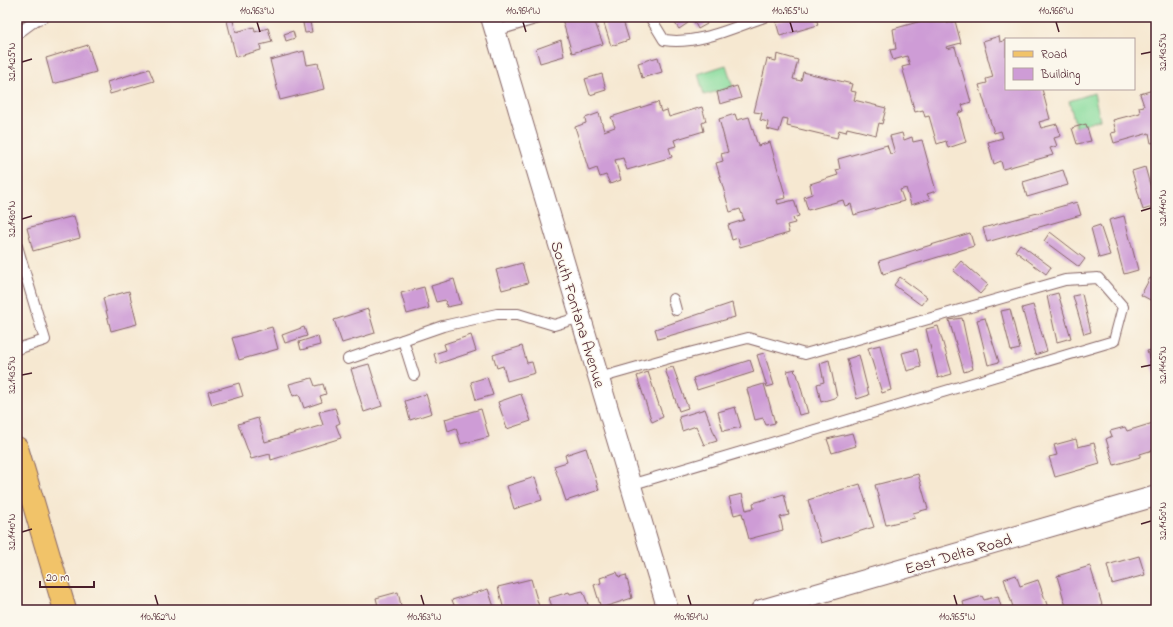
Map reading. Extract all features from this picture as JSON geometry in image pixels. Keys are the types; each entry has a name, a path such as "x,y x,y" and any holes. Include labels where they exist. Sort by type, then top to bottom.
{"main road":[{"path":"17,448 65,610"}],"street":[{"name":"South Fontana Avenue","path":"493,24 668,610"},
{"name":"East Delta Road","path":"761,610 1156,496"}],"lane":[{"path":"17,34 36,20 44,17"},
{"path":"493,24 542,17"},
{"path":"650,17 664,40 692,41 764,17"},
{"path":"17,246 45,340 17,349"},
{"path":"599,378 673,356 748,338 805,354 1064,280 1098,278 1123,307 1114,341 630,485"},
{"path":"673,299 676,310"},
{"path":"348,359 443,326 497,314 518,314 554,325 581,317"},
{"path":"404,340 414,375"}],"green space":[{"path":"726,65 733,87 704,95 698,74"},
{"path":"1094,93 1100,120 1076,127 1069,101"}],"building":[{"path":"226,17 232,17 236,32 254,27 255,32 268,28 272,42 260,45 261,50 236,57"},
{"path":"309,17 312,32 305,33 302,18"},
{"path":"569,17 593,17 603,44 572,53 562,19"},
{"path":"602,17 622,17 629,40 611,46"},
{"path":"660,17 684,17 688,23 679,29 671,18 664,22"},
{"path":"692,17 703,17 707,24 698,29"},
{"path":"797,17 816,17 818,25 780,36 776,22"},
{"path":"935,17 946,17 947,23 955,21 961,43 946,47 947,49 955,47 971,102 962,105 964,111 958,113 966,142 948,148 946,141 937,144 929,116 925,117 923,110 915,112 902,67 910,65 907,56 893,60 890,50 896,49 893,29"},
{"path":"293,31 295,38 286,41 284,34"},
{"path":"999,36 1000,42 1005,40 1005,90 1042,90 1050,119 1039,122 1041,128 1057,124 1061,136 1054,138 1057,146 1050,148 1053,155 1003,169 1001,161 994,164 988,142 1003,138 1001,131 994,133 979,85 987,83 986,79 993,77 983,41"},
{"path":"561,40 564,56 540,63 536,49"},
{"path":"88,45 96,72 53,84 46,58"},
{"path":"304,51 307,65 318,63 324,89 280,100 270,60"},
{"path":"777,54 798,60 793,79 801,81 803,72 852,84 850,91 856,92 854,100 886,108 882,124 879,123 876,135 847,128 846,132 839,130 837,138 787,126 788,119 783,118 779,132 767,129 768,122 760,120 762,113 754,112 767,59 776,61"},
{"path":"658,57 662,72 642,78 638,63"},
{"path":"149,69 154,81 110,94 107,82"},
{"path":"602,74 606,90 590,95 585,79"},
{"path":"737,86 741,98 720,104 717,92"},
{"path":"1156,89 1156,142 1151,143 1149,133 1114,143 1111,133 1116,132 1113,120 1140,113 1139,107 1144,106 1140,94"},
{"path":"658,102 661,112 667,110 669,117 702,107 706,121 702,123 704,131 674,140 676,146 669,148 672,157 627,170 623,158 615,160 621,180 610,184 606,175 600,177 597,168 589,171 575,127 586,123 585,118 599,113 604,131 615,127 611,117"},
{"path":"735,114 737,120 749,117 758,146 770,142 786,198 777,200 778,204 794,200 799,216 793,218 795,223 787,225 789,233 740,247 738,238 732,240 728,225 744,220 740,209 730,212 716,163 723,161 721,154 728,152 719,119"},
{"path":"1086,124 1091,141 1077,144 1072,128"},
{"path":"902,133 904,140 912,137 913,142 922,140 936,191 927,194 930,199 911,205 906,188 900,190 904,201 854,215 851,204 845,206 843,200 808,210 804,197 812,194 810,184 838,175 836,170 840,169 838,159 887,145 890,154 895,153 890,136"},
{"path":"1145,167 1156,206 1143,210 1132,171"},
{"path":"1063,170 1068,185 1027,197 1023,182"},
{"path":"1077,202 1081,215 987,242 983,228"},
{"path":"74,216 80,238 33,251 27,228"},
{"path":"1124,216 1138,270 1124,274 1109,220"},
{"path":"1100,225 1110,255 1099,258 1091,228"},
{"path":"1050,232 1085,259 1079,267 1044,241"},
{"path":"970,233 974,246 883,274 879,261"},
{"path":"1020,244 1051,267 1046,274 1015,251"},
{"path":"961,261 988,285 980,294 953,270"},
{"path":"522,263 528,283 502,290 496,270"},
{"path":"900,277 927,297 921,305 894,285"},
{"path":"1150,278 1156,281 1156,303 1141,295"},
{"path":"454,279 461,304 447,307 445,300 436,302 431,286"},
{"path":"424,287 429,308 407,314 401,293"},
{"path":"129,291 137,324 111,331 103,298"},
{"path":"1058,293 1071,338 1057,342 1047,296"},
{"path":"1082,294 1091,332 1084,334 1073,296"},
{"path":"732,303 735,317 658,339 655,329"},
{"path":"1033,305 1047,351 1035,355 1022,308"},
{"path":"368,309 375,333 342,343 334,320"},
{"path":"1010,309 1020,349 1011,351 1001,311"},
{"path":"962,318 973,369 964,372 949,320"},
{"path":"985,318 999,362 988,365 977,320"},
{"path":"938,326 952,374 938,378 926,329"},
{"path":"272,327 278,349 239,360 232,338"},
{"path":"304,327 307,336 285,343 282,335"},
{"path":"471,335 476,351 437,364 434,354 446,350 444,344"},
{"path":"318,336 320,345 301,350 299,342"},
{"path":"880,345 891,390 882,393 868,348"},
{"path":"522,346 527,363 532,362 535,373 507,381 503,366 497,368 493,355"},
{"path":"917,349 921,367 907,371 902,353"},
{"path":"1156,349 1156,382 1147,351"},
{"path":"764,353 774,385 767,387 757,355"},
{"path":"859,355 869,395 857,399 847,359"},
{"path":"750,360 754,372 697,390 693,378"},
{"path":"829,360 837,397 821,402 817,384 824,382 820,363"},
{"path":"369,364 382,406 364,412 351,369"},
{"path":"673,367 688,408 679,411 665,369"},
{"path":"796,369 794,371 797,374 808,413 799,415 787,371"},
{"path":"648,372 663,417 652,422 637,376"},
{"path":"487,377 493,395 476,400 471,382"},
{"path":"312,378 315,386 323,384 326,394 320,396 322,402 304,408 299,394 293,396 289,384"},
{"path":"239,383 243,396 212,405 208,392"},
{"path":"764,384 775,423 766,425 763,418 755,420 747,389"},
{"path":"426,394 432,413 410,420 405,401"},
{"path":"521,394 531,421 507,429 498,402"},
{"path":"735,407 741,427 723,431 718,412"},
{"path":"335,408 340,423 336,425 341,438 271,460 270,454 251,459 238,424 258,418 265,442 323,425 319,412"},
{"path":"481,409 489,437 461,444 456,428 448,431 445,419"},
{"path":"705,409 717,441 704,445 696,426 682,431 679,417"},
{"path":"1153,423 1156,433 1156,449 1140,454 1140,457 1114,465 1106,439 1112,436 1110,431 1125,427 1127,431"},
{"path":"852,433 856,446 832,453 827,439"},
{"path":"1076,439 1078,447 1094,443 1100,464 1055,477 1049,457 1057,455 1054,445"},
{"path":"586,448 599,490 566,501 554,466 567,462 565,455"},
{"path":"918,474 928,509 913,513 915,518 886,525 875,485"},
{"path":"535,477 542,500 514,509 507,486"},
{"path":"860,484 874,527 821,543 808,500"},
{"path":"742,494 746,510 754,508 753,503 784,494 789,515 780,517 783,530 749,539 742,513 734,515 729,497"},
{"path":"1139,556 1145,575 1112,584 1107,565"},
{"path":"1090,566 1103,608 1096,610 1067,610 1057,576"},
{"path":"617,572 619,577 626,575 632,598 601,608 594,585 601,583 600,578"},
{"path":"1016,575 1020,586 1038,580 1049,610 1014,610 1004,579"},
{"path":"531,579 540,610 504,610 498,587"},
{"path":"488,589 495,610 456,610 452,600"},
{"path":"583,591 590,610 553,610 549,598 569,592 570,594"},
{"path":"398,592 402,610 379,610 376,598"},
{"path":"982,596 984,600 998,596 1002,610 965,610 963,602"}]}
